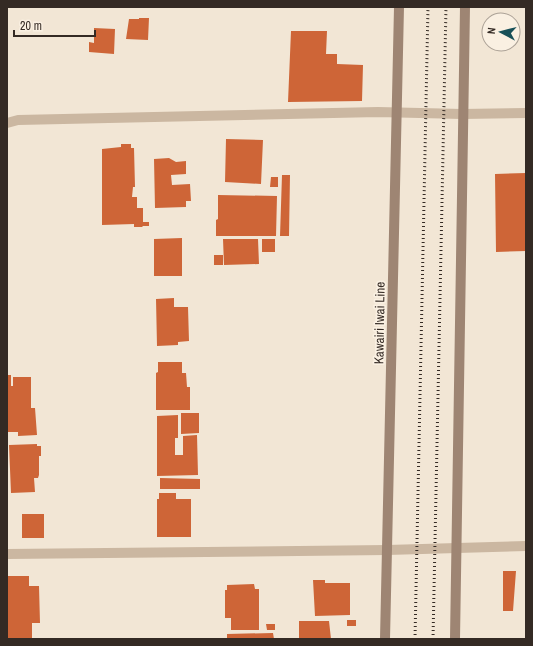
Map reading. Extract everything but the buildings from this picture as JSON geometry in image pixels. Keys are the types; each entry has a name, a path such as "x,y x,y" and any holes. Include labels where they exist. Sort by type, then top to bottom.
{"main road":[{"name":"Kawairi Iwai Line","path":"385,639 398,112 399,7"},
{"path":"455,639 458,546 462,114 465,7"}],"street":[{"path":"7,123 18,120 398,112 462,114 526,113"},
{"path":"7,554 386,550 458,546 526,546"}],"railway":[{"path":"415,639 428,7"},
{"path":"433,639 446,7"}]}
